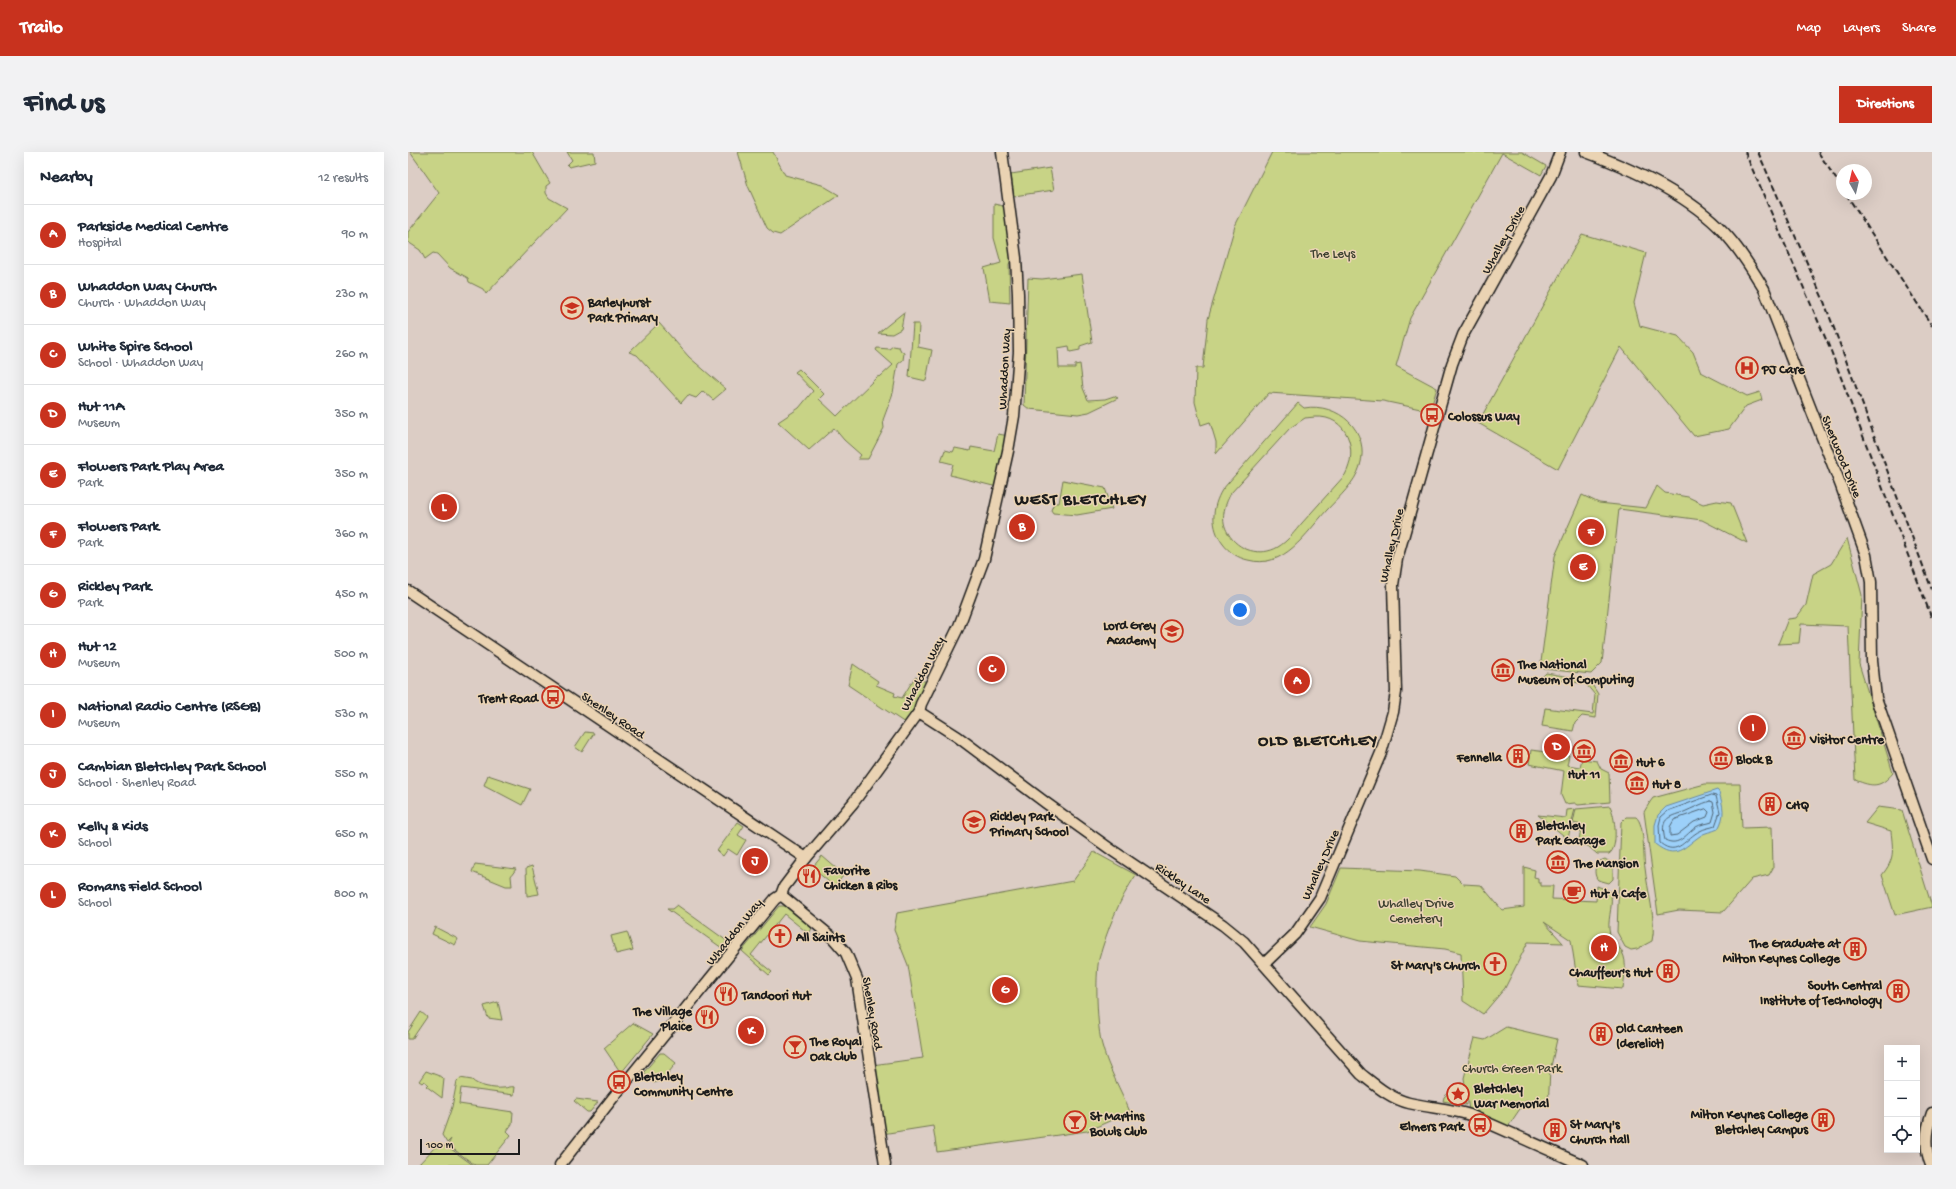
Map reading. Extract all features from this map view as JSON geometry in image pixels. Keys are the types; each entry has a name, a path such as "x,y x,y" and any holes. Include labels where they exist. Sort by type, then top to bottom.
{"street":[{"name":"Whaddon Way","path":"560,1165 775,898 781,896 784,888 806,858 853,802 919,712 921,704 959,626 984,559 1014,416 1019,352 1018,294 1016,258 1002,152"},
{"name":"Whalley Drive","path":"1264,964 1295,934 1320,898 1381,753 1393,712 1396,692 1393,585 1397,559 1452,364 1463,335 1551,176 1560,152"},
{"name":"Sherwood Drive","path":"1586,152 1635,173 1694,206 1729,238 1751,266 1764,289 1842,486 1866,555 1872,589 1872,661 1876,698 1932,859"},
{"name":"Shenley Road","path":"408,591 806,858"},
{"name":"Rickley Lane","path":"919,712 958,737 1113,851 1223,925 1244,942 1361,1074 1386,1092 1408,1103 1453,1109 1470,1114 1583,1165"},
{"name":"Shenley Road","path":"781,896 833,938 846,953 856,979 885,1165"},
{"path":"1931,1165 1927,1152 1927,1143 1928,1122 1932,1113"},
{"path":"1927,1143 1932,1153"}],"green space":[{"path":"410,152 532,152 550,183 546,186 546,193 549,198 567,208 486,294 483,289 469,282 468,278 450,268 437,254 433,253 425,259 420,250 408,242 408,232 439,193"},
{"path":"567,152 594,152 595,161 569,167 567,165 572,160"},
{"path":"738,152 773,152 785,175 822,185 839,195 780,235 773,233 767,228 748,186"},
{"name":"The Leys","path":"1272,152 1522,152 1546,166 1541,175 1502,153 1410,318 1396,366 1437,388 1430,411 1383,401 1269,393 1216,454 1216,442 1210,422 1201,425 1195,402 1196,368 1203,368 1208,319 1235,226"},
{"path":"1050,168 1054,190 1014,196 1011,174"},
{"path":"994,204 1003,206 1005,210 1011,261 1009,264 1010,303 990,301 984,268 1001,263 994,238"},
{"path":"1582,234 1646,253 1634,303 1640,326 1678,336 1693,352 1701,372 1747,396 1760,392 1762,400 1746,406 1729,429 1694,436 1621,347 1558,469 1478,423"},
{"path":"1082,274 1092,342 1080,346 1080,350 1070,352 1069,346 1058,348 1059,368 1075,368 1075,365 1080,364 1083,388 1088,400 1105,399 1114,396 1118,398 1089,412 1078,414 1029,409 1024,405 1028,278 1042,279"},
{"path":"904,312 901,329 892,334 878,333"},
{"path":"659,323 689,357 726,389 713,400 703,391 696,398 688,395 681,403 637,355 629,352"},
{"path":"913,324 919,324 918,347 932,350 926,381 909,377"},
{"path":"893,346 899,347 904,353 903,360 898,364 893,393 883,420 884,428 868,459 858,459 861,455 844,440 834,428 809,450 778,422 799,408 813,391 795,372 799,369 824,394 819,399 837,416 877,377 881,376 893,365 876,350 877,348 889,349"},
{"path":"1298,403 1304,408 1317,407 1340,414 1356,431 1361,441 1362,453 1360,466 1351,484 1302,539 1283,555 1273,560 1261,562 1244,559 1228,550 1223,544 1214,524 1214,510 1222,490","holes":["1305,418 1326,418 1335,422 1342,428 1347,436 1351,455 1345,475 1285,542 1278,547 1264,552 1257,552 1244,548 1232,539 1224,523 1226,503 1231,493 1290,428"]},
{"path":"998,434 1009,436 997,487 950,475 953,464 941,461 945,450 953,452 955,448 970,451 971,447 994,451"},
{"path":"1063,480 1105,488 1112,509 1077,515 1053,513 1051,510 1054,503 1059,503"},
{"path":"1657,486 1665,493 1688,497 1703,504 1717,501 1731,503 1747,543 1702,520 1619,509 1602,663 1591,674 1544,669 1541,662 1555,556 1582,495 1599,503 1646,508"},
{"path":"1847,538 1862,595 1859,664 1893,773 1880,784 1876,785 1855,780 1848,626 1801,624 1799,643 1778,644 1788,619 1796,618 1806,605 1813,574 1831,564"},
{"path":"853,664 878,681 876,685 895,693 894,696 902,698 915,677 929,683 905,723 848,685"},
{"path":"1546,673 1589,680 1598,694 1596,718 1582,716 1575,723 1573,731 1542,726 1545,708 1593,714 1595,695 1586,684 1542,677"},
{"path":"585,732 594,733 582,752 575,747"},
{"path":"1531,750 1569,755 1567,765 1580,767 1582,759 1597,761 1601,769 1609,773 1610,802 1578,805 1575,803 1565,804 1561,795 1564,771 1529,764"},
{"path":"488,775 530,789 522,805 484,785"},
{"path":"1705,784 1740,784 1742,828 1772,827 1773,868 1769,875 1752,879 1723,912 1679,910 1658,914 1644,812 1653,798"},
{"path":"1610,806 1615,824 1614,845 1609,854 1597,854 1588,846 1578,844 1582,825 1573,823 1576,809"},
{"path":"1878,807 1902,810 1932,907 1895,915 1882,875 1891,859 1891,831 1865,823"},
{"path":"1575,809 1571,825 1580,827 1579,830 1570,829 1568,839 1538,815 1566,818 1567,810"},
{"path":"1626,817 1636,817 1641,826 1653,924 1652,941 1637,949 1631,950 1625,947 1617,932 1621,822"},
{"path":"738,822 744,826 738,835 746,840 737,855 728,849 723,856 717,851"},
{"path":"1094,852 1136,875 1124,895 1110,926 1099,959 1097,977 1100,1037 1111,1071 1130,1112 1087,1131 937,1152 933,1126 882,1134 872,1065 923,1058 908,965 894,930 897,913 1073,881"},
{"path":"822,856 844,875 833,888 828,881 812,868"},
{"path":"1605,859 1613,864 1613,879 1609,883 1598,880 1595,874 1595,869 1598,862"},
{"path":"475,864 516,869 511,876 512,886 506,886 472,872"},
{"path":"532,866 539,894 527,896 526,868"},
{"name":"Whalley Drive Cemetery","path":"1524,867 1535,870 1534,877 1538,878 1538,883 1541,883 1541,886 1553,886 1552,899 1596,901 1597,886 1610,891 1611,905 1609,929 1612,940 1624,956 1625,970 1623,989 1578,985 1571,940 1544,922 1563,943 1528,942 1505,988 1483,1014 1463,1001 1461,953 1445,949 1360,941 1310,927 1326,904 1341,868 1420,871 1455,876 1463,884 1481,885 1502,910 1524,907"},
{"path":"677,905 727,941 722,948 667,909 672,909"},
{"path":"779,906 785,906 812,928 809,934 784,914 751,955 772,972 769,975 742,951"},
{"path":"435,927 458,939 455,945 432,934"},
{"path":"627,932 633,950 616,954 611,936"},
{"path":"498,1002 502,1020 488,1018 484,1006"},
{"path":"421,1012 427,1017 412,1039 408,1039 408,1032"},
{"path":"633,1023 653,1034 621,1073 604,1048"},
{"name":"Church Green Park","path":"1506,1027 1557,1039 1550,1071 1548,1107 1526,1100 1507,1128 1469,1110 1464,1078 1475,1038 1485,1040"},
{"path":"660,1053 664,1053 676,1063 663,1080 654,1083 644,1072"},
{"path":"426,1071 444,1079 442,1098 426,1086 428,1084 424,1081 422,1083 419,1081"},
{"path":"460,1078 472,1080 478,1084 491,1087 515,1087 514,1095 461,1088 459,1104 513,1112 512,1124 507,1131 511,1135 487,1165 475,1165 448,1145 451,1139 447,1143 442,1135 452,1107 457,1081"},
{"path":"1460,1083 1462,1083 1466,1105 1443,1101 1444,1097"},
{"path":"576,1099 598,1102 590,1112 587,1112 574,1101"},
{"path":"447,1146 473,1165 418,1165 435,1147"}],"water":[{"path":"1717,790 1722,802 1723,810 1721,824 1718,829 1702,835 1684,848 1674,852 1662,849 1655,844 1655,825 1658,815 1666,807"}],"railway":[{"path":"1745,152 1831,351 1932,619"},
{"path":"1758,152 1823,299 1932,590"},
{"path":"1818,152 1836,179"},
{"path":"1850,200 1932,326"}],"place":[{"name":"Barleyhurst Park Primary","path":"572,308"},
{"name":"PJ Care","path":"1747,368"},
{"name":"Colossus Way","path":"1432,415"},
{"name":"Romans Field School","path":"444,507"},
{"name":"Whaddon Way Church","path":"1022,527"},
{"name":"Flowers Park","path":"1591,532"},
{"name":"Flowers Park Play Area","path":"1583,567"},
{"name":"Lord Grey Academy","path":"1172,631"},
{"name":"White Spire School","path":"992,669"},
{"name":"The National Museum of Computing","path":"1503,670"},
{"name":"Parkside Medical Centre","path":"1297,681"},
{"name":"Trent Road","path":"553,697"},
{"name":"National Radio Centre (RSGB)","path":"1753,728"},
{"name":"Visitor Centre","path":"1794,738"},
{"name":"Hut 11A","path":"1557,747"},
{"name":"Hut 11","path":"1584,751"},
{"name":"Fennella","path":"1518,756"},
{"name":"Block B","path":"1721,758"},
{"name":"Hut 6","path":"1621,761"},
{"name":"Hut 8","path":"1637,783"},
{"name":"CHQ","path":"1770,804"},
{"name":"Rickley Park Primary School","path":"974,822"},
{"name":"Bletchley Park Garage","path":"1521,831"},
{"name":"Cambian Bletchley Park School","path":"755,861"},
{"name":"The Mansion","path":"1558,862"},
{"name":"Favorite Chicken & Ribs","path":"809,876"},
{"name":"Hut 4 Cafe","path":"1574,892"},
{"name":"All Saints","path":"780,936"},
{"name":"Hut 12","path":"1604,948"},
{"name":"The Graduate at Milton Keynes College","path":"1855,949"},
{"name":"St Mary's Church","path":"1495,964"},
{"name":"Chauffeur's Hut","path":"1668,971"},
{"name":"Rickley Park","path":"1005,990"},
{"name":"South Central Institute of Technology","path":"1898,991"},
{"name":"Tandoori Hut","path":"726,994"},
{"name":"The Village Plaice","path":"707,1017"},
{"name":"Kelly & Kids","path":"751,1031"},
{"name":"Old Canteen (derelict)","path":"1601,1034"},
{"name":"The Royal Oak Club","path":"795,1047"},
{"name":"Bletchley Community Centre","path":"619,1082"},
{"name":"Bletchley War Memorial","path":"1458,1094"},
{"name":"Milton Keynes College Bletchley Campus","path":"1823,1120"},
{"name":"St Martins Bowls Club","path":"1075,1122"},
{"name":"Elmers Park","path":"1480,1125"},
{"name":"St Mary's Church Hall","path":"1555,1130"}],"district":[{"name":"WEST BLETCHLEY","path":"1081,498"},
{"name":"OLD BLETCHLEY","path":"1318,739"}]}
